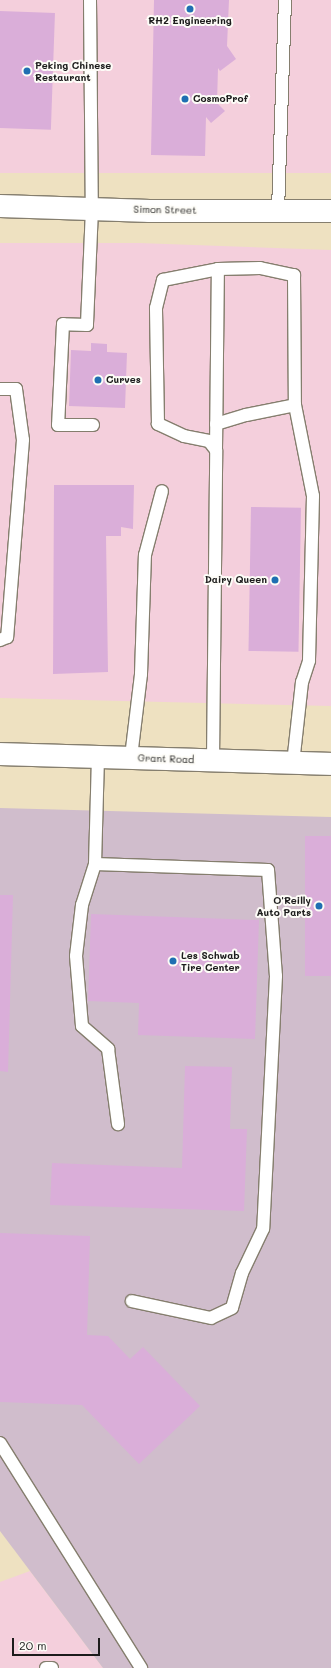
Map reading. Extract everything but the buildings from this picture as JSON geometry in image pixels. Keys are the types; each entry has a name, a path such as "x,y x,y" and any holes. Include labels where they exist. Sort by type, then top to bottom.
{"main road":[{"name":"Simon Street","path":"0,206 92,209 331,211"},
{"name":"Grant Road","path":"0,754 331,764"}],"lane":[{"path":"90,0 92,209 87,325 63,324 58,425 93,425"},
{"path":"278,211 285,0"},
{"path":"216,450 209,441 184,436 158,424 156,308 163,280 218,269 260,268 294,275 295,405 313,496 309,661 302,682 293,763"},
{"path":"213,760 218,269"},
{"path":"0,389 16,389 23,440 7,637 0,640"},
{"path":"216,424 246,415 295,405"},
{"path":"131,757 141,674 145,555 162,491"},
{"path":"98,757 95,864 82,905 76,956 82,1026 108,1049 118,1124"},
{"path":"95,864 268,870 276,976 263,1229 242,1273 232,1308 211,1318 132,1301"},
{"path":"0,1443 141,1668"},
{"path":"46,1668 52,1668"}],"shaded area":[{"path":"0,0 331,0 331,173 0,173"},
{"path":"0,243 139,243 331,250 331,706 0,698"},
{"path":"0,808 331,817 331,1668 103,1668 0,1531"},
{"path":"30,1571 103,1668 0,1668 0,1582"}],"place":[{"name":"RH2 Engineering","path":"190,9"},
{"name":"Peking Chinese Restaurant","path":"27,71"},
{"name":"CosmoProf","path":"185,99"},
{"name":"Curves","path":"98,380"},
{"name":"Dairy Queen","path":"275,580"},
{"name":"O'Reilly Auto Parts","path":"319,906"},
{"name":"Les Schwab Tire Center","path":"173,961"}]}
